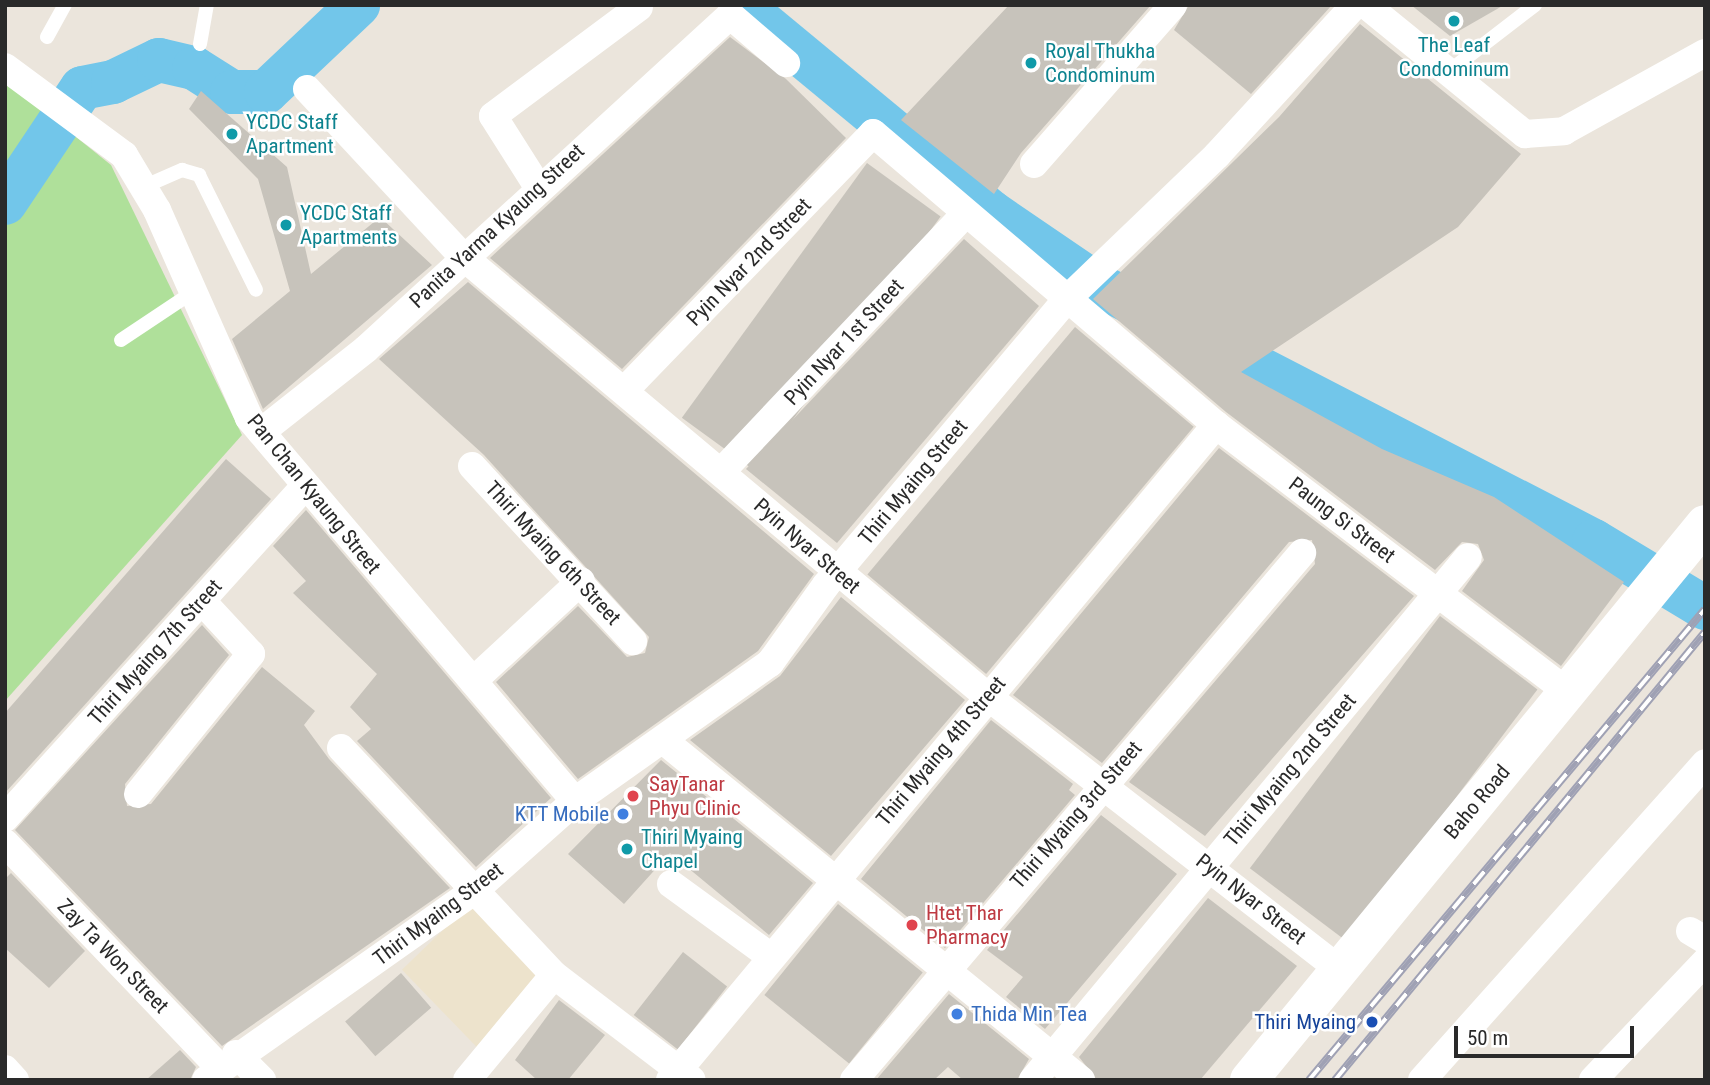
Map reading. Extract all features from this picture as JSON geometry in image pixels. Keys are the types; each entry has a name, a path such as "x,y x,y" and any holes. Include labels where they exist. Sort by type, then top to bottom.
{"main road":[{"name":"Baho Road","path":"1248,1080 1338,968 1569,693 1693,538"}],"street":[{"path":"1034,164 1174,5"},
{"name":"Thiri Myaing Street","path":"221,1067 324,1000 474,891 575,801 770,663 836,572 1081,285 1217,155 1355,5"},
{"path":"1366,5 1525,134 1564,131 1705,53"},
{"path":"538,187 493,116 639,7"},
{"name":"Panita Yarma Kyaung Street","path":"261,432 366,349 461,255 730,15 786,63"},
{"name":"Pan Chan Kyaung Street","path":"5,67 124,155 143,187 261,432 575,801"},
{"name":"Pyin Nyar Street","path":"307,89 461,255 722,471 836,572 987,696 1101,786 1211,866 1338,968"},
{"name":"Pyin Nyar 2nd Street","path":"625,390 873,133 966,213"},
{"path":"966,213 1081,285"},
{"name":"Pyin Nyar 1st Street","path":"722,471 966,213"},
{"name":"Paung Si Street","path":"1081,285 1118,342 1216,425 1569,693"},
{"name":"Thiri Myaing 4th Street","path":"681,1076 832,881 1216,425"},
{"name":"Thiri Myaing 6th Street","path":"472,466 633,640"},
{"name":"Thiri Myaing 7th Street","path":"5,818 305,486"},
{"name":"Thiri Myaing 3rd Street","path":"854,1080 947,965 1302,553"},
{"name":"Thiri Myaing 2nd Street","path":"1033,1080 1468,557"},
{"path":"473,681 581,582"},
{"path":"138,794 251,654 202,601"},
{"path":"663,740 832,881 947,965 1081,1080"},
{"path":"341,748 554,975 681,1076"},
{"path":"1422,1080 1705,763"},
{"name":"Zay Ta Won Street","path":"9,855 221,1067 261,1080"},
{"path":"671,884 771,957"},
{"path":"1593,1080 1705,962"},
{"path":"467,1080 554,975"},
{"path":"5,1069 15,1080"}],"lane":[{"path":"47,37 65,5"},
{"path":"200,44 206,5"},
{"path":"1448,72 1535,5"},
{"path":"143,187 182,170 199,175 256,290"},
{"path":"121,340 193,292"}],"shaded area":[{"path":"471,903 552,987 483,1054 402,970"}],"green space":[{"path":"5,80 111,165 242,435 5,701"}],"building":[{"name":"Royal Thukha Condominum","path":"1009,5 1151,5 1021,153 994,194 901,120"},
{"path":"1189,5 1332,5 1251,94 1174,30"},
{"name":"The Leaf Condominum","path":"1411,5 1504,5 1450,36"},
{"path":"1360,24 1521,154 1458,227 1241,372 1382,449 1494,497 1624,582 1561,666 1462,591 1484,560 1478,544 1462,542 1435,570 1226,412 1093,299 1279,117"},
{"path":"730,37 786,79 846,138 622,369 490,258"},
{"path":"201,91 287,167 311,274 380,217 432,265 263,409 232,339 290,291 258,179 189,109"},
{"path":"867,163 941,216 755,471 682,418"},
{"path":"964,239 1039,306 837,543 746,469"},
{"path":"468,282 814,574 758,651 578,779 496,682 578,606 627,657 645,653 649,637 484,455 379,359"},
{"path":"1075,327 1194,427 986,674 867,574"},
{"path":"1219,448 1414,596 1205,836 1129,782 1315,564 1312,540 1289,542 1102,763 1013,695"},
{"path":"226,459 271,499 5,793 5,713"},
{"path":"306,510 551,798 476,867 357,741 371,729 350,707 377,674 293,593 306,581 273,546"},
{"path":"841,597 965,700 831,856 690,740 780,676"},
{"path":"1440,616 1537,689 1347,942 1250,868"},
{"path":"202,625 229,655 125,784 127,806 151,804 262,667 315,711 304,725 329,759 450,888 222,1046 15,830"},
{"path":"991,720 1073,784 1069,790 1075,795 945,948 861,879"},
{"path":"661,760 813,883 769,935 670,853 624,904 568,854"},
{"path":"1101,815 1177,874 1045,1029 1006,997 1023,977 987,950"},
{"path":"11,873 85,951 49,988 5,948 5,879"},
{"path":"1208,898 1297,966 1200,1080 1097,1080 1079,1057"},
{"path":"838,904 923,973 849,1064 764,995"},
{"path":"683,952 727,986 678,1050 634,1015"},
{"path":"401,973 431,1008 375,1056 345,1022"},
{"path":"949,994 1029,1059 1017,1080 963,1080 948,1067 934,1080 876,1080"},
{"path":"559,1000 605,1035 568,1080 537,1080 515,1060"},
{"path":"180,1050 196,1067 190,1080 146,1080"}],"waterway":[{"path":"5,203 82,88 113,82 159,60 194,68 232,92 266,92 358,5"},
{"path":"741,5 991,212 1098,285 1594,541 1705,608"}],"railway":[{"path":"1309,1080 1705,609"},
{"path":"1335,1080 1705,632"}],"place":[{"name":"The Leaf Condominum","path":"1454,21"},
{"name":"Royal Thukha Condominum","path":"1031,63"},
{"name":"YCDC Staff Apartment","path":"232,134"},
{"name":"YCDC Staff Apartments","path":"286,225"},
{"name":"SayTanar Phyu Clinic","path":"633,796"},
{"name":"KTT Mobile","path":"623,814"},
{"name":"Thiri Myaing Chapel","path":"627,849"},
{"name":"Htet Thar Pharmacy","path":"912,925"},
{"name":"Thida Min Tea","path":"957,1014"},
{"name":"Thiri Myaing","path":"1372,1022"}]}
